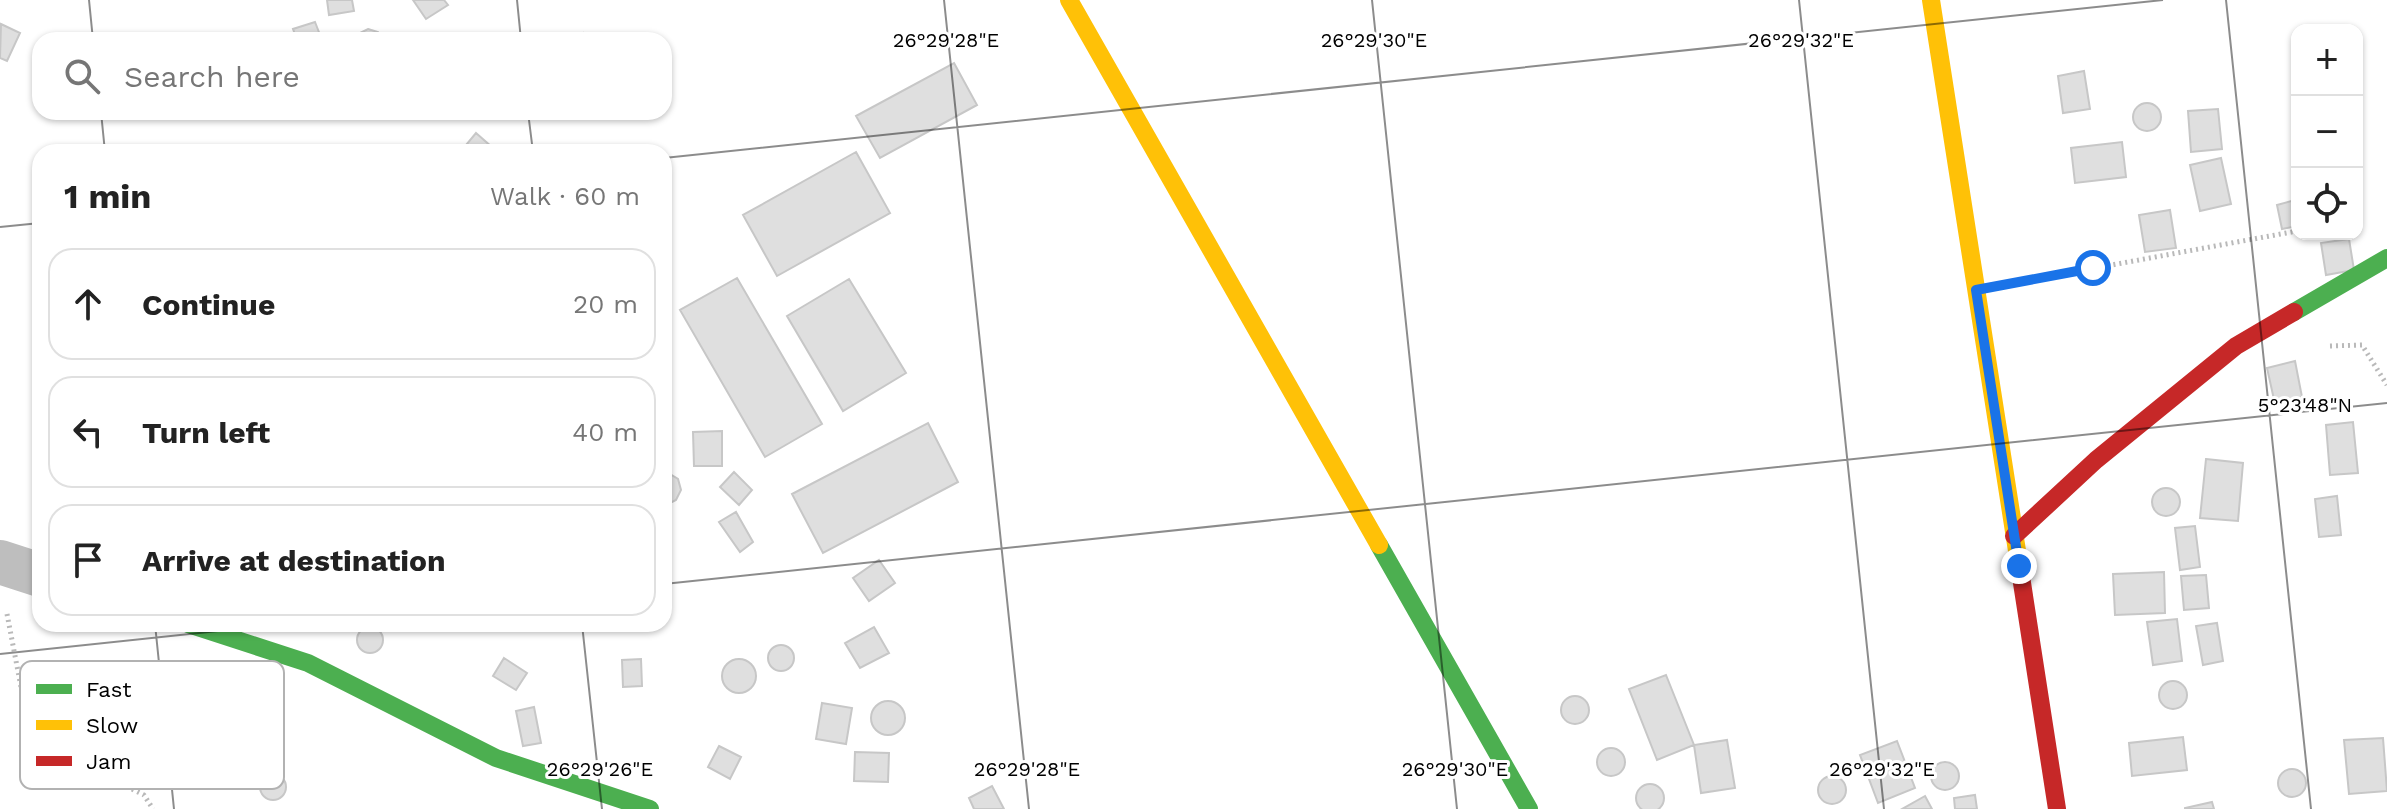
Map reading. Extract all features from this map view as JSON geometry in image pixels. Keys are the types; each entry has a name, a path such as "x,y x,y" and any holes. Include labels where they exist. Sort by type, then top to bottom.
{"street":[{"path":"1069,0 1529,809"},
{"path":"1931,0 2057,809"},
{"path":"2014,536 2096,460 2236,346 2387,258"},
{"path":"0,562 32,572"},
{"path":"213,632 308,663 496,758 650,809"}],"path":[{"path":"1976,290 2291,232"},
{"path":"6,605 20,680"},
{"path":"132,789 144,795 153,809"}],"building":[{"path":"327,0 352,0 354,11 329,15"},
{"path":"413,0 444,0 448,5 426,19"},
{"path":"315,22 319,32 294,32 293,29"},
{"path":"1,24 20,33 7,61 0,58"},
{"path":"954,63 977,105 880,158 856,116"},
{"path":"2084,71 2090,109 2063,113 2058,76"},
{"path":"2147,103 2157,107 2161,117 2157,127 2147,131 2137,127 2133,117 2137,107"},
{"path":"2218,109 2222,149 2191,152 2188,111"},
{"path":"476,133 488,144 467,144"},
{"path":"2122,142 2126,177 2075,183 2071,148"},
{"path":"856,152 890,213 777,276 743,215"},
{"path":"2221,158 2231,204 2200,211 2190,165"},
{"path":"2291,201 2291,227 2282,229 2277,205"},
{"path":"2170,210 2176,248 2145,252 2139,215"},
{"path":"2349,240 2354,270 2326,275 2321,243"},
{"path":"737,278 822,424 765,457 680,310"},
{"path":"849,279 906,373 843,411 787,316"},
{"path":"2295,361 2302,397 2275,404 2267,368"},
{"path":"2353,422 2358,473 2330,475 2326,425"},
{"path":"928,423 958,482 823,553 792,494"},
{"path":"722,431 722,466 694,466 693,432"},
{"path":"2206,459 2243,463 2238,521 2200,518"},
{"path":"734,472 752,490 739,505 720,487"},
{"path":"672,475 678,479 681,490 672,502"},
{"path":"2166,488 2176,492 2180,502 2176,512 2166,516 2156,512 2152,502 2156,492"},
{"path":"2337,496 2341,535 2319,537 2315,499"},
{"path":"736,512 753,542 740,552 719,522"},
{"path":"2195,526 2200,567 2180,570 2175,528"},
{"path":"879,560 895,583 869,601 853,578"},
{"path":"2164,572 2165,613 2115,615 2113,574"},
{"path":"2206,575 2209,608 2184,610 2181,576"},
{"path":"2177,619 2182,661 2153,665 2147,622"},
{"path":"2217,623 2223,661 2203,665 2196,626"},
{"path":"874,627 889,653 860,668 845,643"},
{"path":"360,632 380,632 382,645 375,652 365,652 358,645"},
{"path":"781,645 790,649 794,658 790,667 781,671 772,667 768,658 772,649"},
{"path":"504,658 527,673 516,690 493,676"},
{"path":"641,659 642,686 623,687 622,660"},
{"path":"739,659 751,664 756,676 751,688 739,693 727,688 722,676 727,664"},
{"path":"1666,675 1694,745 1657,760 1629,689"},
{"path":"2173,681 2183,685 2187,695 2183,705 2173,709 2163,705 2159,695 2163,685"},
{"path":"1575,696 1585,700 1589,710 1585,720 1575,724 1565,720 1561,710 1565,700"},
{"path":"888,701 900,706 905,718 900,730 888,735 876,730 871,718 876,706"},
{"path":"822,703 852,708 846,744 816,739"},
{"path":"534,707 541,743 523,746 516,711"},
{"path":"2183,737 2187,770 2132,776 2129,743"},
{"path":"2383,738 2387,791 2349,794 2344,740"},
{"path":"1727,740 1735,788 1701,793 1694,745"},
{"path":"1897,741 1915,788 1878,803 1860,755"},
{"path":"719,746 741,757 730,779 708,767"},
{"path":"1611,748 1621,752 1625,762 1621,772 1611,776 1601,772 1597,762 1601,752"},
{"path":"855,752 889,753 888,782 854,781"},
{"path":"1945,762 1955,766 1959,776 1955,786 1945,790 1935,786 1931,776 1935,766"},
{"path":"2292,769 2302,773 2306,783 2302,793 2292,797 2282,793 2278,783 2282,773"},
{"path":"1832,776 1842,780 1846,790 1842,800 1832,804 1822,800 1818,790 1822,780"},
{"path":"285,782 285,792 278,799 268,799 261,792 260,789 284,789"},
{"path":"1645,785 1655,785 1663,793 1663,803 1657,810 1643,810 1637,803 1637,793"},
{"path":"992,786 1004,809 974,809 969,798"},
{"path":"1975,795 1977,809 1955,809 1954,798"},
{"path":"1925,796 1932,809 1902,809"},
{"path":"2212,802 2214,809 2185,809 2185,808"}],"traffic: fast":[{"path":"2294,312 2387,258"},
{"path":"1379,545 1529,809"},
{"path":"213,632 308,663 496,758 650,809"}],"traffic: slow":[{"path":"1069,0 1379,545"},
{"path":"1931,0 2020,570"}],"traffic: jam":[{"path":"2014,536 2096,460 2236,346 2294,312"},
{"path":"2020,570 2057,809"}],"route":[{"path":"2019,566 1976,290 2093,268"}]}
